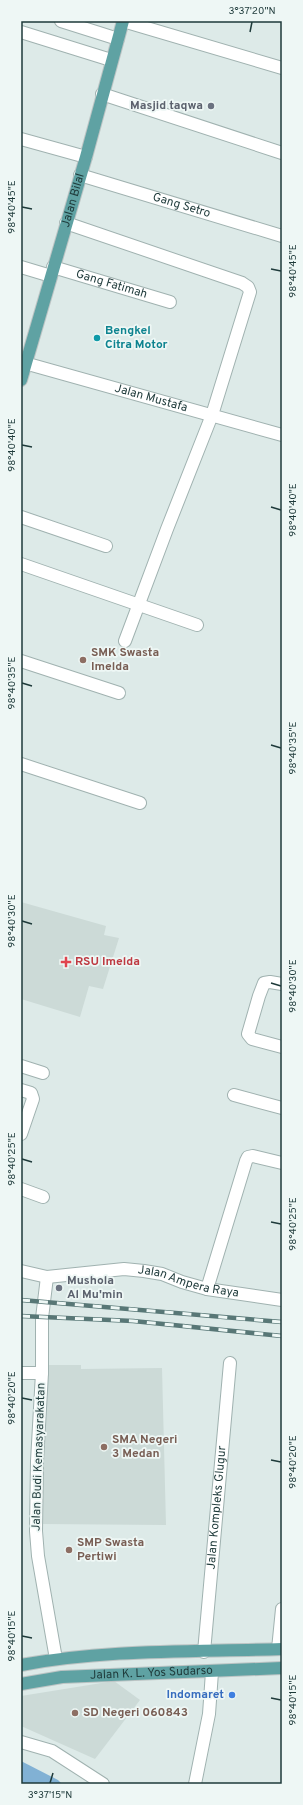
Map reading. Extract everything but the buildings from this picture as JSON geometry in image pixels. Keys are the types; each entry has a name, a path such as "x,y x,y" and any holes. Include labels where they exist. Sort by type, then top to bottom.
{"main road":[{"name":"Jalan Bilal","path":"21,380 23,362 86,157 123,21"},
{"name":"Jalan K. L. Yos Sudarso","path":"21,1665 56,1659 169,1651 208,1652 280,1649"},
{"path":"208,1652 208,1672"},
{"name":"Jalan K. L. Yos Sudarso","path":"21,1684 62,1677 282,1668"}],"street":[{"path":"61,21 118,39"},
{"path":"123,21 282,68"},
{"path":"21,32 112,60"},
{"path":"102,94 282,153"},
{"path":"21,140 86,157"},
{"name":"Gang Setro","path":"80,175 282,236"},
{"path":"66,223 242,283 248,287 249,296 212,415 167,529 125,642"},
{"name":"Gang Fatimah","path":"21,267 52,271 170,302"},
{"name":"Jalan Mustafa","path":"23,362 282,435"},
{"path":"21,517 106,546"},
{"path":"21,564 197,625"},
{"path":"21,661 119,693"},
{"path":"21,764 140,803"},
{"path":"282,984 270,982 264,983 248,1034 252,1039 282,1047"},
{"path":"21,1066 43,1073"},
{"path":"21,1090 30,1093 33,1100 21,1134"},
{"path":"234,1095 282,1108"},
{"path":"207,1289 248,1157 252,1156 282,1163"},
{"path":"21,1189 43,1197"},
{"name":"Jalan Ampera Raya","path":"21,1271 47,1277 124,1269 162,1274 207,1289 282,1300"},
{"name":"Jalan Budi Kemasyarakatan","path":"47,1277 42,1318 42,1373 37,1461 36,1531 38,1556 56,1659"},
{"name":"Jalan Kompleks Glugur","path":"208,1652 230,1363"},
{"path":"21,1373 42,1373"},
{"path":"280,1649 282,1609"},
{"path":"194,1784 209,1714 208,1672"},
{"path":"21,1742 52,1751 103,1784"}],"shaded area":[{"name":"RSU Imelda","path":"21,902 106,926 104,935 119,938 103,989 89,986 80,1017 21,999"},
{"name":"SMA Negeri 3 Medan","path":"47,1365 81,1365 81,1369 162,1368 166,1525 41,1524"},
{"name":"SD Negeri 060843","path":"114,1681 140,1700 95,1759 21,1726 21,1696"}],"water":[{"path":"21,1761 58,1780 62,1784 21,1784"}],"railway":[{"path":"21,1300 282,1322"},
{"path":"21,1316 133,1321 282,1336"}],"place":[{"name":"Masjid taqwa","path":"211,106"},
{"name":"Bengkel Citra Motor","path":"97,338"},
{"name":"SMK Swasta Imelda","path":"83,660"},
{"name":"RSU Imelda","path":"66,962"},
{"name":"Mushola Al Mu'min","path":"59,1288"},
{"name":"SMA Negeri 3 Medan","path":"104,1447"},
{"name":"SMP Swasta Pertiwi","path":"69,1550"},
{"name":"Indomaret","path":"232,1695"},
{"name":"SD Negeri 060843","path":"75,1713"}]}
